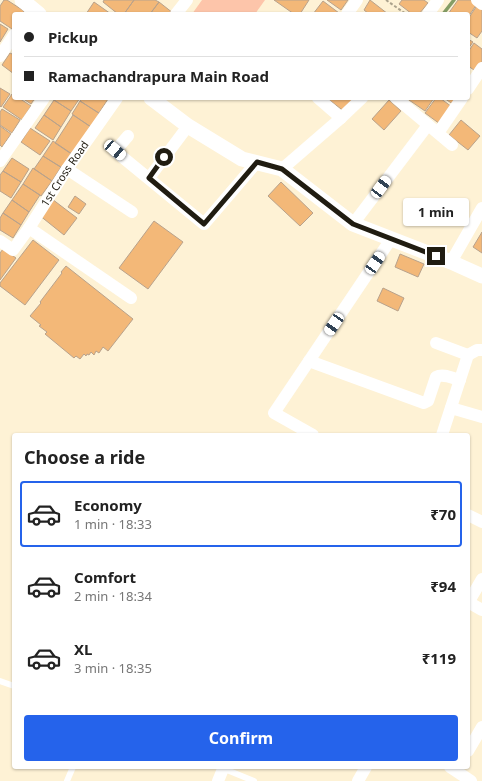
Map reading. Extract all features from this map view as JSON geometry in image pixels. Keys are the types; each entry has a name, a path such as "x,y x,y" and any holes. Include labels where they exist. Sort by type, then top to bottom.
{"street":[{"path":"348,12 357,0"},
{"path":"429,12 438,0"},
{"path":"477,0 482,4"},
{"path":"0,56 12,39"},
{"path":"470,84 475,73"},
{"path":"0,161 43,100"},
{"name":"1st Cross Road","path":"0,241 13,250 115,100"},
{"path":"154,100 188,126 242,159 282,169 353,224 451,262 482,276"},
{"path":"320,100 341,118"},
{"path":"282,169 360,100"},
{"path":"398,100 452,145"},
{"path":"438,133 461,100"},
{"path":"353,224 428,125"},
{"path":"149,178 188,126"},
{"path":"128,136 115,150 204,224 257,162"},
{"path":"67,169 132,212"},
{"path":"451,262 482,208"},
{"path":"29,228 131,298"},
{"path":"309,433 274,414 391,239"},
{"path":"436,343 468,354 477,350 482,350"},
{"path":"443,433 468,354"},
{"path":"309,361 424,403 428,401 436,377 444,376 460,380"},
{"path":"451,408 482,417"},
{"path":"470,516 482,522"},
{"path":"470,599 482,579"},
{"path":"470,603 482,610"},
{"path":"470,748 482,727"},
{"path":"218,781 221,769"},
{"path":"358,781 365,769"},
{"path":"456,769 471,781"}],"lane":[{"path":"0,681 12,685"},
{"path":"67,781 72,769"},
{"path":"224,769 254,781"}],"path":[{"path":"386,0 403,12"}],"shaded area":[{"path":"202,0 265,0 256,12 193,12"}],"building":[{"path":"4,0 7,0 24,11 12,12 12,29 0,21 0,6"},
{"path":"104,0 134,0 125,12 116,12 103,2"},
{"path":"134,0 155,0 159,2 152,12 125,12"},
{"path":"274,0 309,0 301,12 291,12"},
{"path":"327,0 348,0 341,10"},
{"path":"370,0 385,12 366,12 364,10"},
{"path":"402,0 424,0 428,3 421,12 409,12 399,4"},
{"path":"458,0 471,0 477,4 470,14 470,12 449,12"},
{"path":"323,1 338,12 315,12"},
{"path":"94,2 108,12 87,12"},
{"path":"159,2 172,12 152,12"},
{"path":"478,4 482,7 482,31 477,38 470,33 470,16"},
{"path":"0,24 8,29 0,42"},
{"path":"474,43 482,49 482,65 477,72 470,67 470,49"},
{"path":"10,53 12,54 12,72 2,65"},
{"path":"0,88 10,94 1,107 0,106"},
{"path":"12,94 12,100 22,100 31,106 22,120 3,107"},
{"path":"25,100 34,100 31,104"},
{"path":"54,100 79,100 71,111"},
{"path":"54,100 71,111 61,127 44,115"},
{"path":"81,100 107,100 99,113 80,101"},
{"path":"329,100 354,100 345,112"},
{"path":"389,100 401,111 384,130 372,119"},
{"path":"409,100 433,100 425,111"},
{"path":"435,100 443,100 452,107 440,124 425,113"},
{"path":"447,100 457,100 454,105"},
{"path":"80,101 100,114 91,127 72,114"},
{"path":"2,109 20,120 12,133 0,125 0,112"},
{"path":"44,115 61,127 53,140 35,128"},
{"path":"73,115 91,127 73,155 55,143"},
{"path":"461,120 480,136 468,150 449,135"},
{"path":"0,126 11,134 2,147 0,145"},
{"path":"30,128 50,141 40,155 21,142"},
{"path":"53,141 72,154 62,168 43,156"},
{"path":"43,156 61,167 52,181 34,169"},
{"path":"12,158 29,169 21,182 3,171"},
{"path":"33,168 52,181 41,196 23,184"},
{"path":"3,171 21,182 11,198 0,191 0,175"},
{"path":"281,182 313,213 300,226 268,196"},
{"path":"23,184 40,195 29,212 12,200"},
{"path":"75,196 86,204 79,214 68,207"},
{"path":"52,199 77,218 64,235 39,215"},
{"path":"12,200 29,212 21,225 3,213"},
{"path":"3,213 21,225 13,238 0,230 0,218"},
{"path":"154,221 183,242 148,289 119,268"},
{"path":"482,232 482,253 473,247"},
{"path":"33,240 59,260 25,305 0,286 0,283"},
{"path":"3,249 16,258 0,280 0,253"},
{"path":"400,254 424,264 418,277 395,267"},
{"path":"66,266 133,319 108,351 103,347 99,353 96,351 94,355 91,352 86,356 84,354 80,359 76,356 74,358 45,334 47,332 30,316 41,303 40,302"},
{"path":"383,288 404,298 398,311 377,301"}],"waterway":[{"path":"445,12 454,0"}],"route":[{"path":"164,157 149,178 204,224 257,162 282,169 353,224 436,256"}]}
